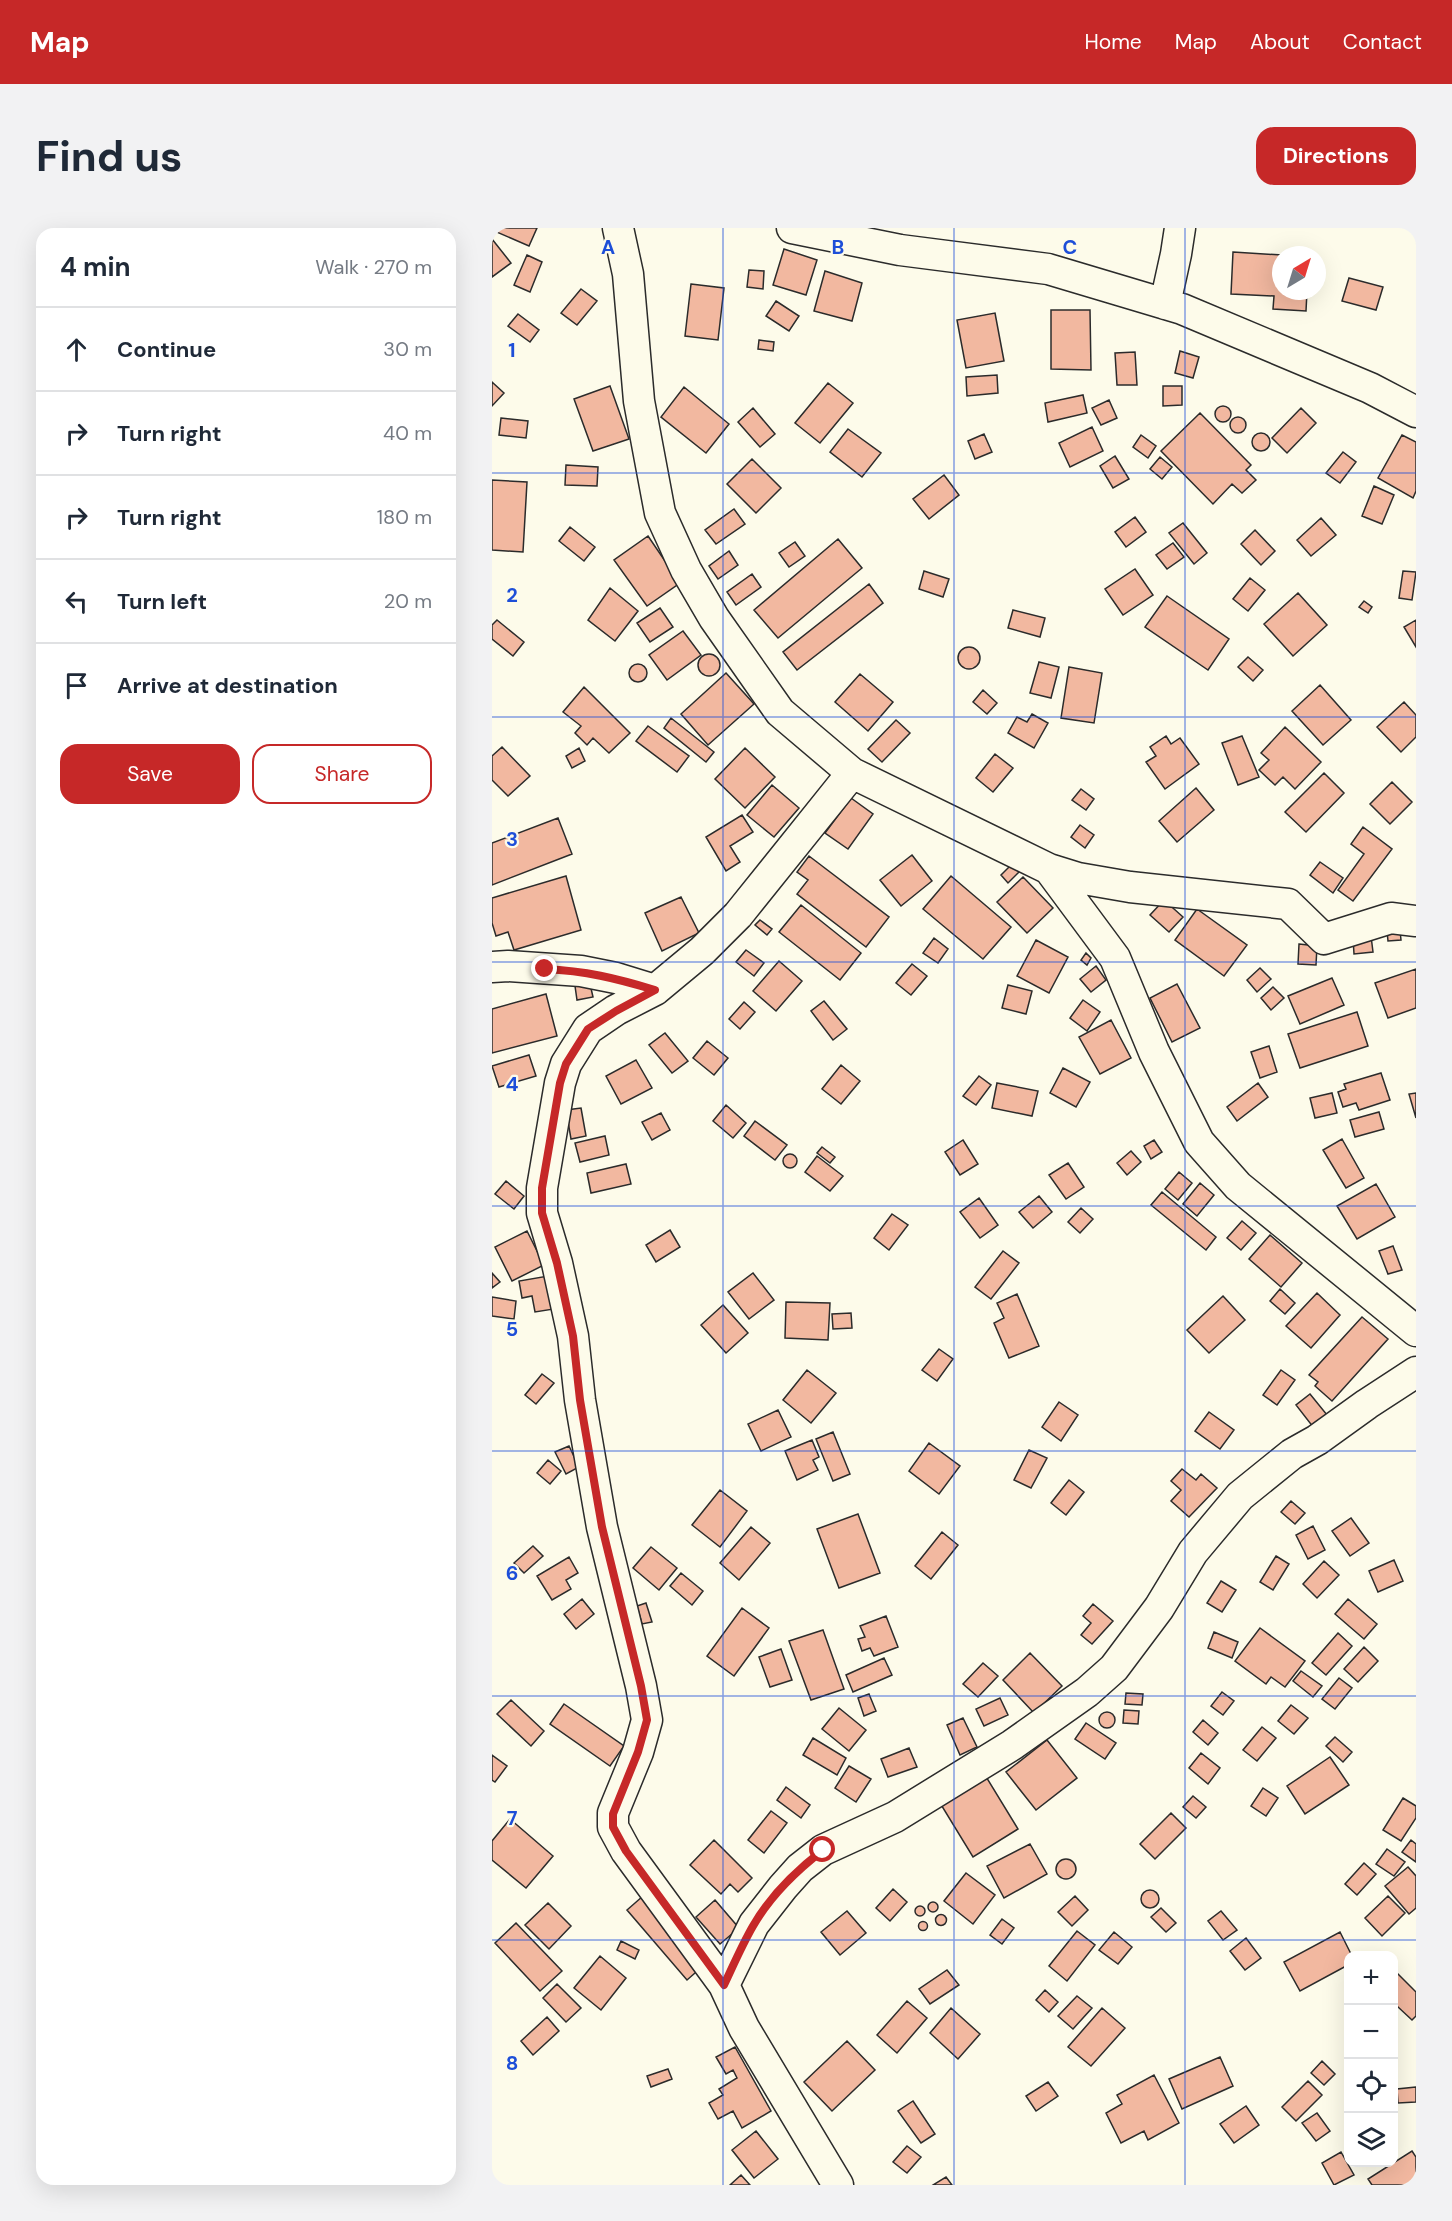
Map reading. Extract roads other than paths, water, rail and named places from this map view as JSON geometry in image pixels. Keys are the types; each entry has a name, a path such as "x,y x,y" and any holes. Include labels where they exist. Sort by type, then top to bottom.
{"street":[{"path":"618,228 628,274 639,401 660,513 691,580 714,618 780,712 852,773 1049,869 1078,878 1130,887 1288,904 1324,939 1390,918 1416,921"},
{"path":"792,228 900,250 1048,269 1182,309 1370,388 1416,412"},
{"path":"1165,304 1180,228"},
{"path":"838,2185 744,2028 724,1985 626,1851 613,1827 613,1814 638,1752 647,1720 641,1686 602,1527 580,1400 573,1336 557,1263 542,1213 542,1188 560,1083 566,1064 588,1029 655,990 702,951 738,915 852,773"},
{"path":"1049,869 1115,958 1154,1052 1199,1142 1238,1186 1416,1331"},
{"path":"492,967 581,971 616,978 655,990"},
{"path":"724,1985 754,1924 800,1868 823,1850 895,1817 1012,1745 1087,1692 1114,1668 1159,1608 1193,1552 1240,1496 1292,1454 1317,1440 1416,1372"}]}
